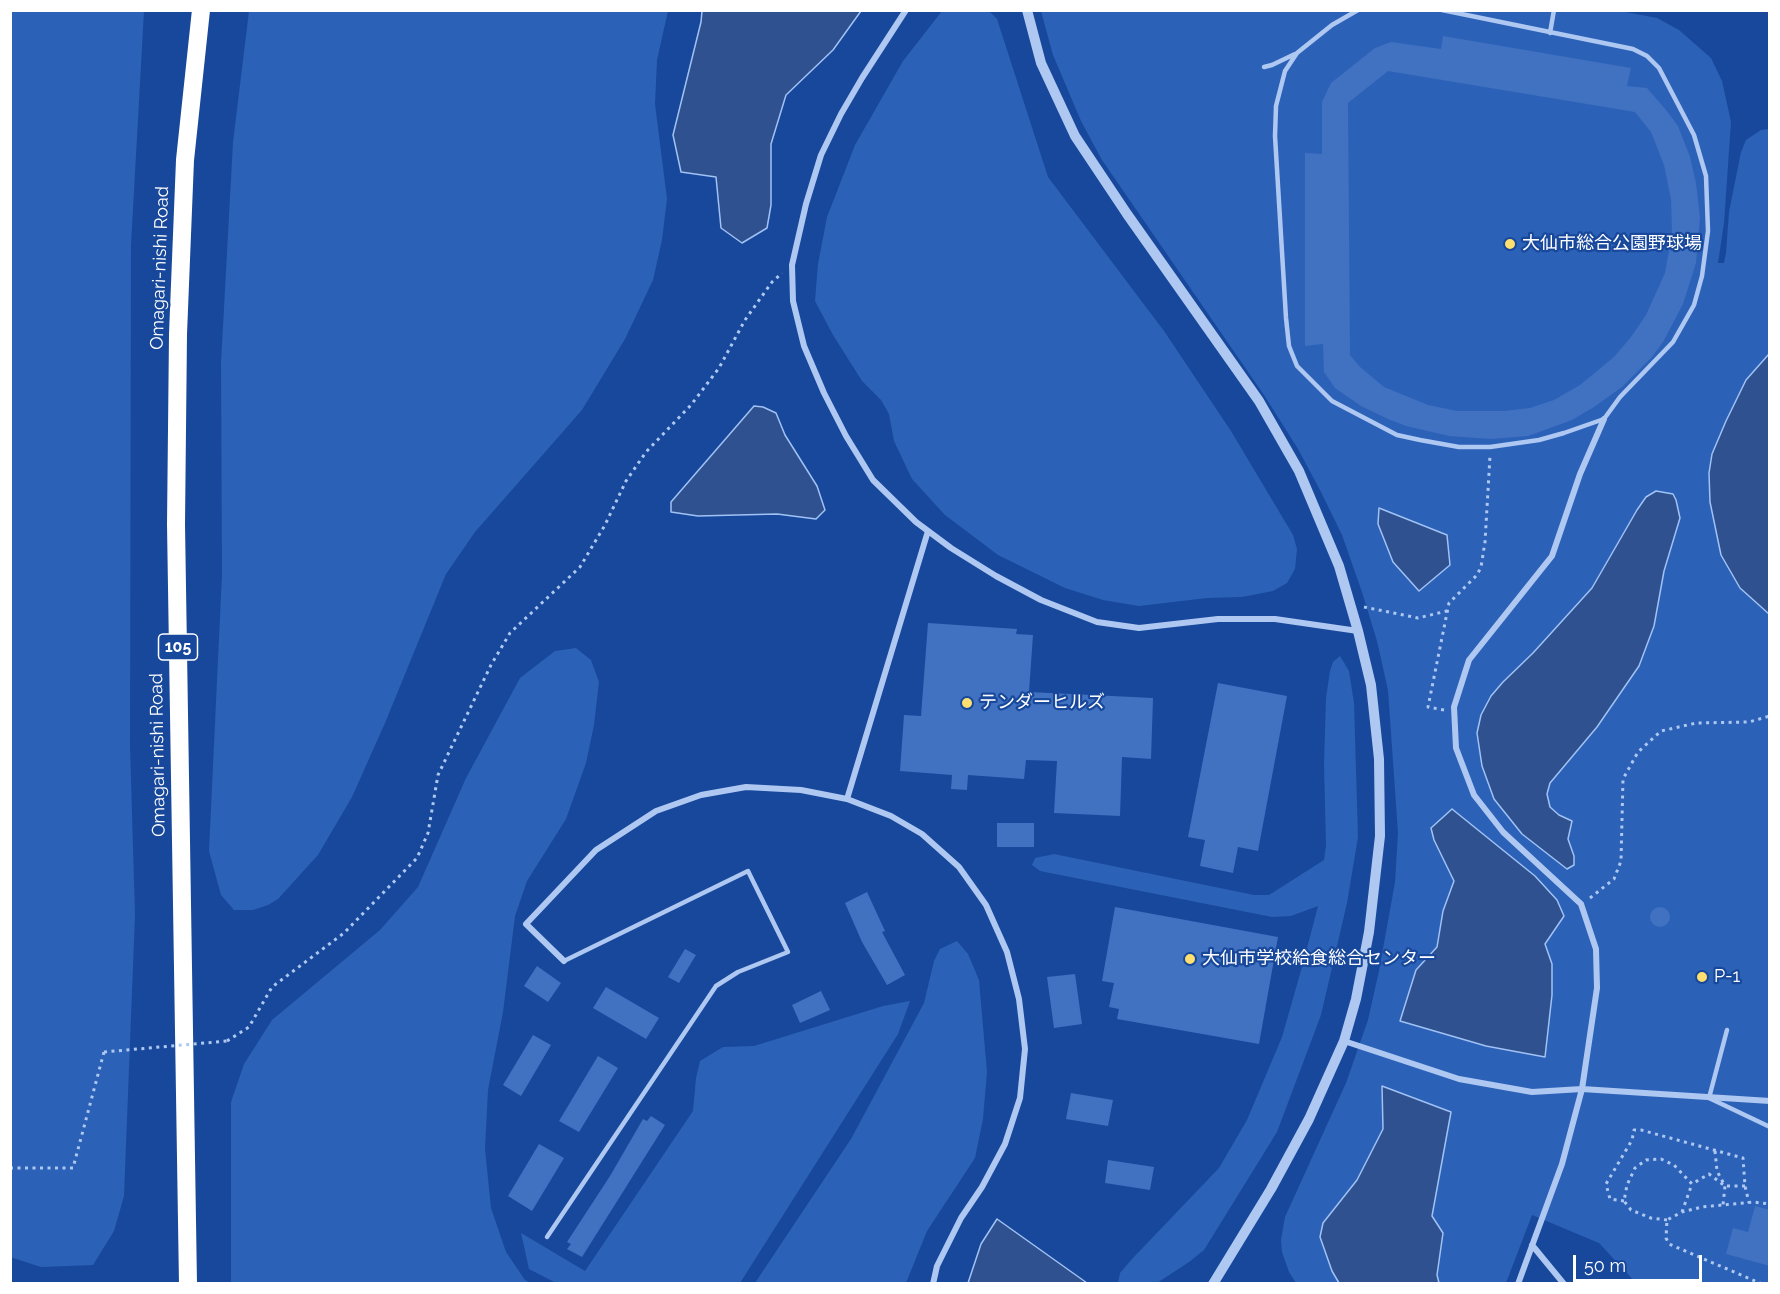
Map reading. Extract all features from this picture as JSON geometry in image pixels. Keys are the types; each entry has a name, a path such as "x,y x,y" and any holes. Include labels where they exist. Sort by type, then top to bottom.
{"highway":[{"name":"Omagari-nishi Road","path":"188,1284 179,761 178,334 185,160 201,10"}],"street":[{"path":"906,10 856,87 821,155 806,204 792,265 793,301 804,346 824,393 873,480 916,522 951,548 1041,600 1097,622 1139,628 1218,619 1275,619 1358,632"},
{"path":"1027,10 1041,63 1075,136 1259,401 1299,471 1339,566 1371,685 1379,759 1380,836 1369,932 1356,999 1344,1041 1309,1119 1271,1189 1213,1284"},
{"path":"1518,1284 1562,1164 1582,1089 1597,988 1596,949 1581,904 1503,832 1474,795 1456,748 1454,707 1469,660 1552,556 1580,474 1604,418"},
{"path":"847,800 928,531"},
{"path":"564,961 526,924 596,850 656,812 701,795 746,786 801,790 847,800 891,816 922,834 958,867 986,905 1007,952 1019,999 1024,1048 1020,1098 1005,1144 982,1187 960,1218 937,1266 933,1284"},
{"path":"1344,1041 1459,1079 1532,1092 1582,1089 1770,1101"},
{"path":"1532,1245 1564,1284"}],"lane":[{"path":"1264,67 1297,53 1332,25 1358,10"},
{"path":"1297,53 1285,71 1276,106 1275,136 1286,318 1289,346 1297,366 1332,401 1397,435 1459,447 1490,447 1556,435 1604,418 1620,397 1673,342 1694,305 1702,276 1708,231 1706,176 1694,135 1659,68 1647,56 1633,49 1442,10"},
{"path":"1550,33 1554,10"},
{"path":"547,1237 716,986 738,972 788,952 748,871 564,961"},
{"path":"1727,1030 1710,1098 1770,1127"}],"path":[{"path":"10,1168 74,1168 104,1052 227,1041 249,1027 272,987 344,933 417,858 428,833 438,775 491,665 510,633 580,567 605,525 626,481 646,453 691,405 719,368 746,320 772,282 792,265"},
{"path":"1454,712 1428,707 1449,603 1477,575 1480,567 1485,542 1490,447"},
{"path":"1349,602 1418,618 1448,611"},
{"path":"1581,904 1614,879 1621,861 1623,779 1638,752 1661,731 1696,723 1749,722 1770,716"},
{"path":"1749,1203 1743,1158 1641,1130 1634,1130 1632,1140 1606,1184 1610,1199 1624,1201 1631,1210 1651,1218 1667,1220 1682,1212 1723,1205 1770,1204"},
{"path":"1715,1151 1717,1171 1725,1186 1723,1205"},
{"path":"1624,1201 1627,1185 1635,1168 1646,1160 1661,1159 1674,1165 1692,1184"},
{"path":"1682,1212 1692,1184 1709,1174 1725,1186 1745,1185"},
{"path":"1667,1220 1666,1238 1669,1244 1762,1284"}],"shaded area":[{"path":"11,10 144,11 131,245 130,745 135,915 124,1196 114,1231 93,1265 41,1267 10,1257"},
{"path":"1615,10 1657,18 1679,30 1711,58 1722,81 1731,122 1724,223 1718,263 1724,263 1729,212 1741,152 1746,140 1761,130 1769,129 1769,1283 1636,1283 1599,1243 1532,1215 1506,1283 1296,1283 1289,1272 1282,1252 1281,1240 1285,1217 1346,1083 1368,1020 1395,882 1398,833 1388,690 1377,641 1362,592 1342,535 1321,492 1298,449 1264,395 1102,160 1081,121 1053,55 1041,11"},
{"path":"249,11 668,11 657,60 655,104 667,199 662,240 653,280 625,339 582,410 475,532 446,574 352,797 318,855 278,899 253,910 234,910 221,895 209,851 222,574 221,363 233,142"},
{"path":"702,11 861,11 833,50 786,95 771,144 771,205 767,228 742,243 721,228 716,177 681,172 673,135"},
{"path":"942,11 989,11 997,19 1048,177 1164,331 1231,431 1293,535 1297,549 1295,569 1287,583 1273,591 1242,597 1207,598 1139,606 1103,600 1065,588 998,555 945,515 912,479 894,441 889,414 881,400 862,381 815,301 818,264 827,217 855,145 903,61"},
{"path":"1769,354 1769,614 1740,588 1721,555 1710,502 1709,473 1712,454 1746,380"},
{"path":"754,406 776,413 785,435 817,486 825,510 816,519 777,514 698,516 671,512 671,502"},
{"path":"1656,491 1673,494 1680,518 1664,571 1654,626 1639,666 1597,727 1550,783 1547,794 1550,807 1559,815 1572,821 1568,839 1574,856 1574,865 1567,869 1522,834 1494,799 1482,766 1477,733 1481,715 1491,696 1503,682 1533,653 1592,588 1637,510 1646,497"},
{"path":"1379,508 1447,535 1450,565 1419,591 1393,562 1378,524"},
{"path":"576,648 591,660 599,682 594,725 586,763 566,819 527,881 515,916 503,1012 488,1090 485,1149 491,1208 506,1252 525,1280 531,1283 231,1283 231,1102 244,1064 272,1020 380,930 418,887 466,778 520,678 555,651"},
{"path":"1340,656 1349,671 1354,703 1358,837 1347,903 1321,1015 1277,1132 1204,1250 1157,1283 1118,1283 1120,1273 1132,1259 1219,1168 1247,1120 1282,1037 1318,906 1291,916 1272,917 1040,871 1032,865 1035,858 1054,854 1254,895 1269,895 1324,860 1326,845 1324,764 1326,698 1333,662"},
{"path":"1452,809 1535,876 1557,900 1564,916 1545,944 1552,964 1552,995 1545,1057 1486,1046 1400,1021 1416,970 1437,947 1443,911 1454,881 1434,840 1431,828"},
{"path":"957,941 968,954 979,980 987,1072 983,1119 975,1158 927,1231 906,1283 755,1283 851,1139 924,1003 934,961 940,949"},
{"path":"910,1001 898,1034 740,1283 556,1283 529,1269 521,1233 585,1271 693,1111 700,1061 723,1047 754,1046 883,1006"},
{"path":"1382,1086 1451,1112 1432,1216 1443,1233 1437,1275 1439,1283 1339,1283 1332,1271 1320,1237 1323,1223 1357,1180 1383,1129"},
{"path":"997,1219 1087,1283 968,1283 981,1244"}],"building":[{"path":"1443,36 1631,68 1627,86 1647,88 1678,126 1690,157 1696,183 1700,218 1696,263 1683,304 1663,342 1652,357 1622,387 1594,407 1572,420 1528,436 1491,439 1449,436 1406,426 1388,419 1361,406 1335,388 1324,372 1323,344 1305,346 1305,153 1322,154 1322,102 1331,83 1375,48 1391,42 1441,49","holes":["1388,71 1635,112 1651,132 1664,165 1671,199 1672,234 1665,273 1646,315 1614,357 1580,385 1554,400 1530,408 1504,411 1457,411 1428,405 1384,387 1360,367 1350,355 1348,103"]},
{"path":"928,623 1017,629 1016,634 1033,635 1029,692 1153,698 1151,759 1122,757 1120,816 1054,813 1057,761 1026,760 1024,779 968,775 967,790 951,789 952,775 900,771 904,715 921,716"},
{"path":"1218,683 1287,696 1258,851 1238,847 1233,873 1200,866 1205,840 1188,837"},
{"path":"997,823 1034,823 1034,847 997,847"},
{"path":"867,892 885,931 882,932 905,975 887,985 862,942 845,903"},
{"name":"大仙市学校給食総合センター","path":"1115,907 1278,937 1259,1044 1117,1019 1119,1009 1109,1007 1114,983 1102,981"},
{"path":"1660,907 1667,910 1670,917 1667,924 1660,927 1653,924 1650,917 1653,910"},
{"path":"685,949 696,955 679,983 668,977"},
{"path":"537,966 561,983 548,1002 524,986"},
{"path":"1075,974 1082,1024 1054,1028 1047,977"},
{"path":"606,987 659,1018 646,1039 593,1008"},
{"path":"821,991 830,1010 800,1023 792,1005"},
{"path":"533,1035 551,1045 521,1096 503,1085"},
{"path":"598,1056 618,1068 579,1132 559,1121"},
{"path":"1071,1093 1113,1100 1108,1126 1066,1119"},
{"path":"651,1116 665,1125 582,1257 567,1249 571,1244 567,1242 610,1176 643,1119 647,1121"},
{"path":"539,1144 564,1158 532,1211 508,1196"},
{"path":"1108,1160 1154,1167 1150,1190 1105,1183"},
{"path":"1755,1206 1770,1210 1770,1266 1726,1254 1733,1228 1748,1232"}],"place":[{"name":"大仙市総合公園野球場","path":"1510,244"},
{"name":"テンダーヒルズ","path":"967,703"},
{"name":"大仙市学校給食総合センター","path":"1190,959"},
{"name":"P-1","path":"1702,977"}]}
